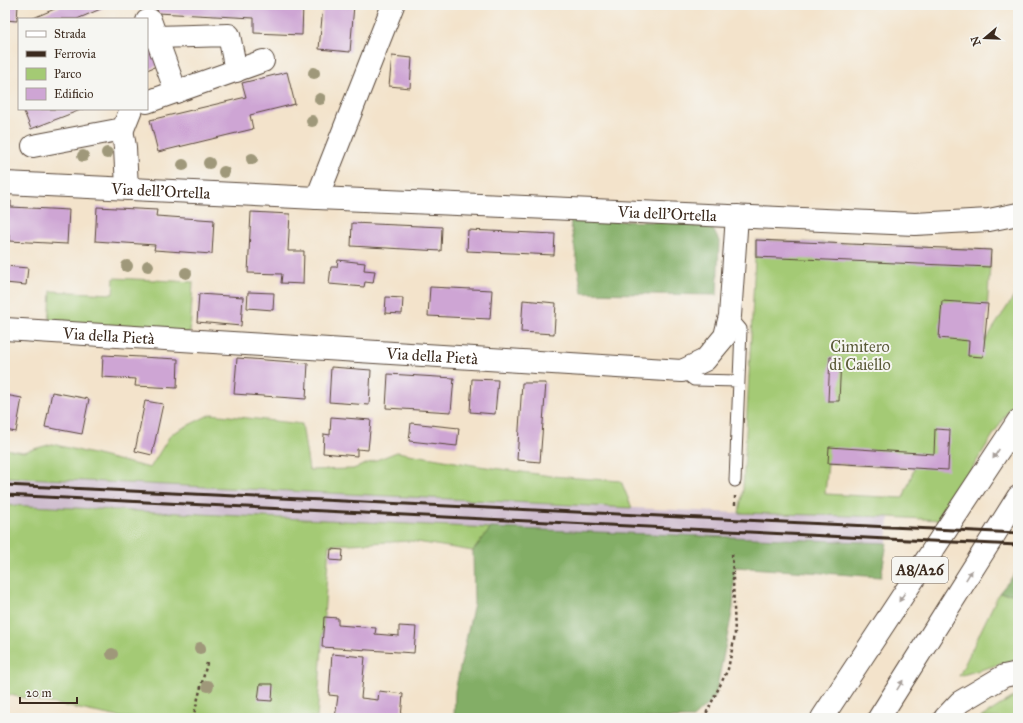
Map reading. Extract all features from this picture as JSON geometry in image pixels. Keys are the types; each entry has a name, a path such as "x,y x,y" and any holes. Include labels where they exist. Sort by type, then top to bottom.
{"main road":[{"path":"316,198 393,5"},
{"path":"176,92 152,29 229,35 236,71"},
{"path":"148,102 263,62"},
{"path":"127,189 125,147 122,129 132,110"},
{"path":"33,146 122,129"},
{"name":"Via dell'Ortella","path":"5,183 915,224 988,220 1018,214"},
{"name":"Via della Pietà","path":"5,330 682,371 705,360 725,336 730,316 737,216"},
{"name":"A8/A26","path":"822,718 1018,421"},
{"name":"A8/A26","path":"879,718 1018,497"},
{"path":"945,718 960,702 1004,676 1018,674"}],"lane":[{"path":"730,316 741,329 735,481"},
{"path":"682,371 694,380 739,381"}],"path":[{"path":"703,718 728,669 735,635 732,551"},
{"path":"193,718 207,664"}],"shaded area":[{"path":"5,477 739,513 889,517 887,543 491,528 5,505"}],"green space":[{"path":"570,220 710,223 719,241 717,295 582,293"},
{"name":"Cimitero di Caiello","path":"756,240 991,250 985,341 1018,290 1018,395 940,520 889,517 739,513 743,489","holes":["828,463 914,469 903,498 825,494"]},
{"path":"114,278 193,282 190,333 49,326 51,291 113,294"},
{"path":"211,414 302,424 309,470 353,469 397,452 479,466 551,476 621,481 632,508 5,477 5,449 23,452 52,444 150,468 171,434"},
{"path":"5,505 491,528 473,551 411,541 329,545 317,718 124,718 5,694 5,668 8,645 5,644"},
{"path":"491,528 887,543 881,577 735,567 733,608 715,697 693,718 454,718 455,691 474,603 473,551"},
{"path":"1018,570 1018,594 999,593"},
{"path":"999,593 1018,594 1018,659 959,676"},
{"path":"1018,694 1018,718 980,718"}],"building":[{"path":"5,5 18,5 17,21 5,20"},
{"path":"64,5 110,5 79,18 33,18"},
{"path":"158,5 303,5 302,35 254,33 254,18 157,13"},
{"path":"327,5 354,5 350,52 319,49 323,7 327,7"},
{"path":"148,37 159,65 148,70"},
{"path":"392,56 412,58 410,88 389,86"},
{"path":"287,72 295,104 250,115 253,129 158,152 150,120 246,97 242,83"},
{"path":"23,110 80,110 31,129"},
{"path":"5,200 11,201 11,207 69,210 67,244 9,241 9,235 5,235"},
{"path":"97,207 157,210 156,216 214,220 212,254 154,250 155,245 95,241"},
{"path":"251,212 290,214 288,251 304,251 303,284 281,283 282,274 248,273"},
{"path":"352,223 442,227 441,251 351,246"},
{"path":"468,230 555,234 554,255 467,251"},
{"path":"756,240 991,250 990,267 756,257"},
{"path":"338,260 365,263 364,270 375,271 373,283 365,282 364,287 329,284 331,267 337,267"},
{"path":"5,266 28,268 26,285 5,283"},
{"path":"430,287 492,290 490,319 428,316"},
{"path":"248,292 274,293 273,310 247,308"},
{"path":"199,294 243,297 241,326 197,322"},
{"path":"386,297 403,298 402,314 385,313"},
{"path":"523,300 556,303 554,334 521,332"},
{"path":"942,301 988,304 983,357 968,356 969,341 939,338"},
{"path":"103,355 178,359 177,388 135,386 136,379 102,377"},
{"path":"830,357 841,358 839,401 828,401"},
{"path":"237,358 308,363 306,399 234,394"},
{"path":"331,367 371,370 369,405 329,402"},
{"path":"388,374 454,378 451,412 386,408"},
{"path":"472,379 498,380 495,414 470,412"},
{"path":"522,383 546,383 540,462 517,460"},
{"path":"52,392 89,399 82,434 45,427"},
{"path":"5,395 22,398 16,432 5,430"},
{"path":"145,401 163,404 152,455 135,451"},
{"path":"331,417 371,420 368,450 357,449 357,456 323,453 324,434 330,435"},
{"path":"411,423 459,428 457,446 409,441"},
{"path":"935,429 950,430 948,470 828,463 829,447 934,454"},
{"path":"331,549 343,550 342,561 330,560"},
{"path":"324,617 338,618 338,625 376,628 375,634 399,636 399,626 416,627 414,653 322,647"},
{"path":"332,654 365,657 361,698 378,700 379,691 403,694 401,718 335,718 338,696 329,695"},
{"path":"260,684 273,684 272,701 258,700"}],"railway":[{"path":"5,485 1018,533"},
{"path":"5,495 1018,545"}]}
